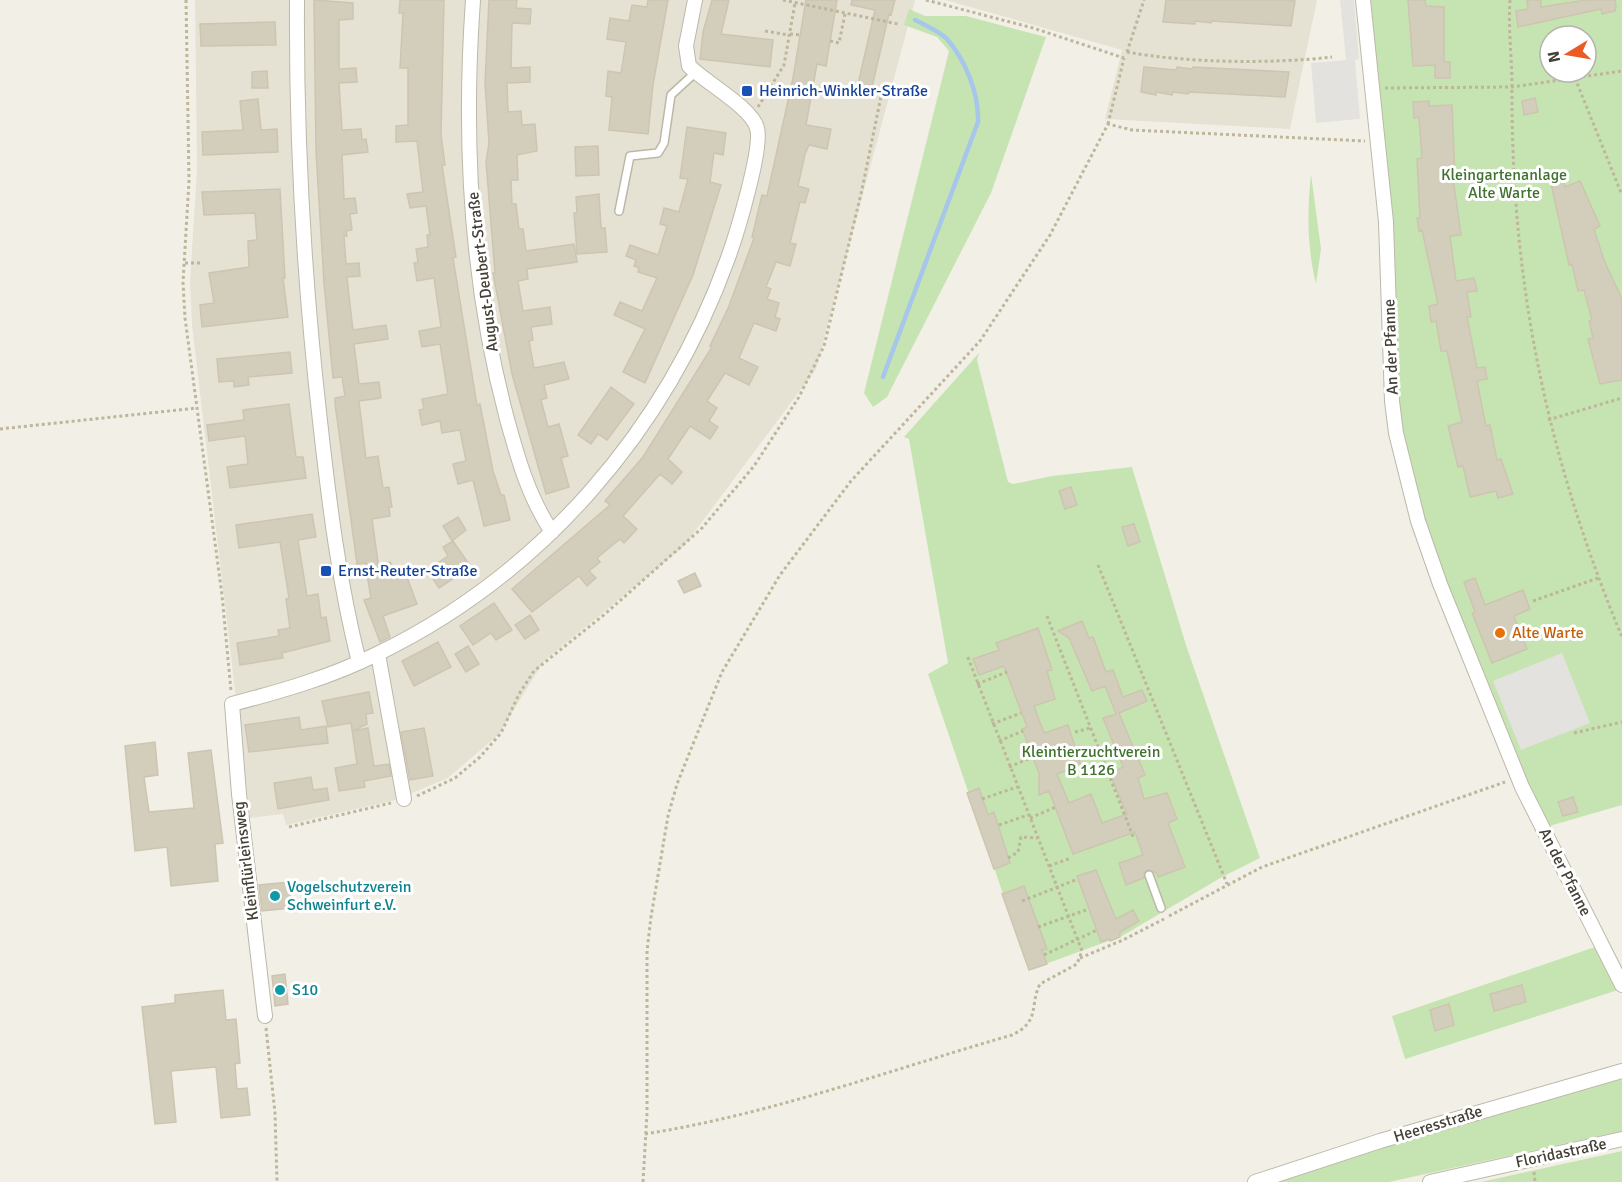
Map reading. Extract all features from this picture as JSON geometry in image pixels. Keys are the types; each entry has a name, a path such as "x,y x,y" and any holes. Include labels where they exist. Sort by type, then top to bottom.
{"street":[{"path":"297,0 298,116 312,339 335,540 346,612 359,662"},
{"name":"August-Deubert-Straße","path":"472,0 469,122 474,230 486,321 500,393 518,460 538,512 552,532"},
{"path":"232,704 291,689 359,662 434,623 490,584 552,532 608,473 652,414 686,358 714,296 747,194 758,140 758,129 751,117 689,66 686,54 695,0"},
{"name":"An der Pfanne","path":"1363,0 1386,222 1392,401 1396,433 1418,520 1440,584 1518,777 1622,985"},
{"path":"378,654 404,799"},
{"name":"Kleinflürleinsweg","path":"232,704 239,794 265,1016"},
{"name":"Heeresstraße","path":"1255,1182 1380,1141 1622,1071"},
{"name":"Floridastraße","path":"1430,1182 1622,1139"}],"lane":[{"path":"619,211 630,156 658,153 664,143 671,95 696,72"},
{"path":"1149,875 1161,908"}],"path":[{"path":"186,0 189,181 184,263 185,318 222,595 232,704"},
{"path":"783,0 898,24"},
{"path":"926,0 1033,28 1124,58"},
{"path":"643,1182 647,951 651,917 668,816 677,784 722,672 780,575 851,481 980,341 1050,235 1108,124 1124,58 1144,0"},
{"path":"1510,0 1514,183 1524,289 1534,354 1548,420 1573,509 1622,637"},
{"path":"751,117 784,65 795,3"},
{"path":"830,42 838,43 844,14"},
{"path":"765,31 800,35"},
{"path":"1127,52 1156,58 1286,61 1332,57"},
{"path":"1598,75 1622,72"},
{"path":"1383,88 1512,87 1538,83"},
{"path":"1577,84 1622,195"},
{"path":"289,827 404,799 455,778 480,757 501,733 534,671 605,614 702,528 754,466 800,397 824,346 861,194 883,87"},
{"path":"1108,124 1132,130 1378,142"},
{"path":"184,263 201,263"},
{"path":"1548,420 1622,398"},
{"path":"0,429 197,408"},
{"path":"1098,565 1227,884"},
{"path":"1533,601 1598,578"},
{"path":"1047,616 1134,839"},
{"path":"645,1134 694,1126 776,1106 1012,1035 1024,1027 1032,1017 1040,984 1071,968 1079,959 1082,951 967,655"},
{"path":"977,684 1007,672"},
{"path":"992,723 1021,713"},
{"path":"1574,733 1622,722"},
{"path":"1075,732 1090,728"},
{"path":"999,741 1023,731"},
{"path":"1009,767 1033,757"},
{"path":"1079,959 1123,940 1262,867 1518,777"},
{"path":"982,799 1017,788"},
{"path":"999,825 1056,807"},
{"path":"1008,858 1018,852 1022,837 1038,838"},
{"path":"1049,866 1071,858"},
{"path":"1022,901 1078,879"},
{"path":"1038,927 1086,910"},
{"path":"1044,955 1097,930"},
{"path":"265,1016 274,1113 277,1182"}],"shaded area":[{"path":"195,0 915,0 816,369 684,546 544,661 498,735 448,778 395,800 286,825 283,814 250,818 192,325 190,281 197,170"},
{"path":"945,0 1317,0 1290,129 1105,119 1122,50"},
{"path":"1340,0 1354,0 1359,59 1355,60 1360,119 1316,123 1311,63 1346,60"},
{"path":"1562,653 1590,723 1521,750 1493,681"}],"green space":[{"name":"Kleingartenanlage Alte Warte","path":"1367,0 1622,0 1622,805 1546,827 1421,519 1400,425"},
{"path":"909,9 925,16 966,16 1046,37 991,193 887,397 873,407 864,393 949,51 937,37 904,25"},
{"path":"1311,174 1321,249 1316,284 1309,229"},
{"name":"Kleintierzuchtverein B 1126","path":"979,353 977,360 1008,482 1013,484 1052,476 1132,467 1186,645 1260,858 1222,877 1122,936 1029,970 928,674 948,663 909,439 904,437"},
{"path":"1598,946 1618,990 1405,1059 1392,1016"},
{"path":"1622,1078 1622,1131 1389,1182 1277,1182 1382,1147"},
{"path":"1622,1151 1622,1182 1481,1182"}],"building":[{"path":"314,0 353,3 353,19 339,20 339,69 356,68 357,82 339,83 342,130 361,129 362,140 366,139 368,152 342,155 344,199 355,198 357,213 350,214 352,230 346,231 347,236 344,236 346,264 359,263 360,276 347,277 353,330 386,325 388,339 354,344 359,384 379,382 381,398 359,401 366,458 378,456 383,488 389,487 392,507 389,507 390,516 372,519 379,569 390,562 399,576 405,572 417,604 383,616 390,637 380,642 364,600 371,598 365,563 357,564 335,404 335,398 345,396 342,377 333,378 324,283 316,152"},
{"path":"400,0 444,0 441,135 445,165 442,165 456,257 453,258 477,405 480,404 493,471 501,495 504,495 510,520 484,526 473,480 458,484 453,464 466,461 460,430 442,433 440,421 422,425 419,410 424,409 422,399 448,394 440,344 422,347 419,331 441,327 434,278 417,281 414,263 418,262 416,249 428,247 427,235 430,235 426,206 410,208 407,194 423,192 417,141 396,142 396,126 408,125 408,68 400,68 403,13 399,13"},
{"path":"489,0 517,0 516,8 531,9 530,24 512,23 511,68 530,67 530,82 507,83 508,112 521,111 522,125 535,124 537,151 517,155 518,180 511,180 512,204 516,204 519,229 523,229 526,251 574,244 577,262 527,269 528,279 518,281 523,311 550,307 552,324 531,327 533,340 529,341 534,368 564,362 569,379 544,385 547,398 541,400 548,427 559,424 568,456 561,458 569,487 546,494 512,374 493,273 495,273 486,162 489,143 485,83"},
{"path":"648,0 668,0 653,85 648,134 609,130 612,97 606,96 608,71 621,73 626,42 607,39 610,18 629,21 632,5 647,7"},
{"path":"712,0 729,0 721,34 773,40 770,67 700,59 703,32"},
{"path":"806,0 837,0 826,66 817,64 806,125 831,129 827,149 809,145 805,154 798,186 809,189 805,203 800,202 790,243 796,244 790,266 776,262 766,287 771,289 767,299 779,303 775,317 780,319 776,331 754,323 739,358 758,367 749,385 725,373 707,401 717,408 709,421 718,427 710,439 690,426 668,459 682,472 672,484 660,474 623,516 637,529 624,543 620,539 597,558 600,562 589,571 596,578 587,586 579,576 532,612 512,589 610,505 605,501 643,457 712,347 710,346 729,306 754,238 752,237 762,195 767,196 793,78"},
{"path":"852,0 895,0 891,15 889,14 872,87 858,84 875,10 851,5"},
{"path":"1166,0 1295,1 1291,26 1211,21 1211,23 1195,21 1195,24 1163,22"},
{"path":"1408,0 1425,0 1426,6 1444,7 1444,62 1450,62 1450,78 1435,78 1435,65 1413,66"},
{"path":"1527,0 1541,0 1541,7 1586,0 1615,0 1616,6 1615,11 1602,14 1601,9 1518,27 1516,11 1528,9"},
{"path":"275,22 276,45 201,46 200,24"},
{"path":"1144,67 1176,70 1177,67 1192,69 1193,67 1289,72 1285,97 1189,92 1188,94 1173,92 1172,95 1156,92 1156,95 1141,92"},
{"path":"267,71 268,88 252,88 252,72"},
{"path":"1535,98 1538,112 1524,115 1522,101"},
{"path":"258,99 261,130 277,129 278,152 203,155 202,132 243,130 240,101"},
{"path":"1429,101 1429,106 1452,105 1455,178 1453,178 1461,235 1450,236 1456,281 1474,278 1477,291 1467,292 1471,317 1467,317 1477,368 1485,367 1487,379 1477,381 1486,426 1490,425 1497,460 1501,459 1513,494 1498,498 1496,491 1470,497 1463,466 1458,467 1448,426 1462,422 1447,351 1441,351 1436,321 1431,322 1429,306 1438,304 1422,230 1419,231 1417,218 1420,218 1417,159 1422,158 1419,117 1414,118 1413,102"},
{"path":"687,127 726,133 723,155 714,153 710,182 721,185 693,275 645,383 623,372 645,329 614,315 620,302 642,311 657,278 638,272 639,268 634,266 636,260 626,256 630,245 658,255 667,226 660,224 664,208 679,212 688,179 680,178"},
{"path":"598,146 599,175 576,176 575,147"},
{"path":"1563,177 1565,187 1580,181 1600,226 1594,229 1604,260 1622,299 1622,380 1600,384 1588,339 1593,338 1589,321 1592,320 1584,290 1578,291 1572,264 1569,265 1550,179"},
{"path":"280,189 285,278 283,278 288,317 202,327 200,305 214,303 209,273 249,267 248,241 257,240 255,213 204,215 202,192"},
{"path":"599,194 601,228 605,228 607,252 577,254 574,213 577,213 576,197"},
{"path":"290,352 292,373 248,377 249,385 234,387 234,381 219,382 217,359"},
{"path":"611,387 634,404 607,440 598,434 591,444 578,435"},
{"path":"289,404 296,457 303,457 306,478 230,488 227,467 248,464 245,436 209,441 207,425 244,420 243,410"},
{"path":"1071,487 1077,505 1065,509 1059,491"},
{"path":"312,514 316,537 298,540 307,596 318,594 321,618 326,617 330,641 282,653 283,658 240,665 237,643 279,636 278,630 290,628 286,599 289,598 280,542 239,548 236,525"},
{"path":"458,517 466,530 452,541 443,526"},
{"path":"1134,524 1140,542 1128,546 1122,527"},
{"path":"453,541 471,567 439,588 427,570 448,556 443,547"},
{"path":"695,573 701,586 684,593 678,581"},
{"name":"Alte Warte","path":"1475,578 1485,605 1523,590 1530,609 1514,616 1527,649 1492,663 1472,613 1475,612 1464,582"},
{"path":"494,603 512,630 496,640 491,633 473,645 460,626"},
{"path":"530,615 539,630 525,639 515,625"},
{"path":"1082,621 1089,638 1093,637 1106,672 1113,670 1123,697 1142,690 1147,701 1119,713 1145,775 1138,778 1144,799 1167,793 1177,819 1168,823 1185,867 1158,877 1157,873 1148,870 1144,873 1144,878 1126,885 1119,863 1143,855 1135,832 1073,854 1049,791 1039,795 1039,773 1022,729 1027,727 1004,666 979,675 973,659 999,650 996,643 1038,628 1052,670 1047,671 1055,699 1034,706 1044,733 1068,725 1081,766 1057,774 1069,803 1091,794 1102,823 1127,814 1110,774 1123,767 1103,718 1116,714 1105,686 1092,691 1069,638 1058,631"},
{"path":"438,642 451,667 414,686 402,661"},
{"path":"468,646 479,664 466,672 455,654"},
{"path":"369,692 373,713 366,714 367,724 353,731 368,728 374,766 389,764 391,776 364,781 365,787 339,791 335,768 357,764 351,723 328,727 322,701"},
{"path":"299,717 301,730 326,726 328,743 249,752 245,725"},
{"path":"424,728 433,776 410,780 401,732"},
{"path":"155,742 158,775 144,777 149,812 194,808 188,753 211,750 223,843 215,844 218,881 171,886 167,847 135,851 125,746"},
{"path":"311,777 313,790 327,788 329,800 278,809 274,783"},
{"path":"979,788 988,815 994,812 1010,863 994,869 967,793"},
{"path":"1573,797 1578,812 1563,816 1558,802"},
{"path":"1096,870 1116,919 1133,910 1139,921 1120,932 1120,937 1110,941 1109,939 1101,942 1077,876"},
{"name":"Vogelschutzverein Schweinfurt e.V.","path":"289,882 291,908 262,911 259,885"},
{"path":"1024,886 1047,949 1042,950 1047,964 1029,970 1002,894"},
{"name":"S10","path":"285,974 288,1004 275,1006 272,976"},
{"path":"1522,985 1526,1002 1494,1011 1490,994"},
{"path":"223,990 226,1020 236,1019 240,1063 235,1064 237,1089 247,1088 250,1115 221,1118 216,1067 171,1071 176,1122 155,1124 142,1007 175,1003 175,995"},
{"path":"1449,1004 1454,1025 1435,1031 1430,1010"}],"waterway":[{"path":"883,377 978,122 974,89 960,57 944,36 915,20"}],"place":[{"name":"Heinrich-Winkler-Straße","path":"747,91"},
{"name":"Ernst-Reuter-Straße","path":"326,571"},
{"name":"Alte Warte","path":"1500,633"},
{"name":"Vogelschutzverein Schweinfurt e.V.","path":"275,896"},
{"name":"S10","path":"280,990"}]}
